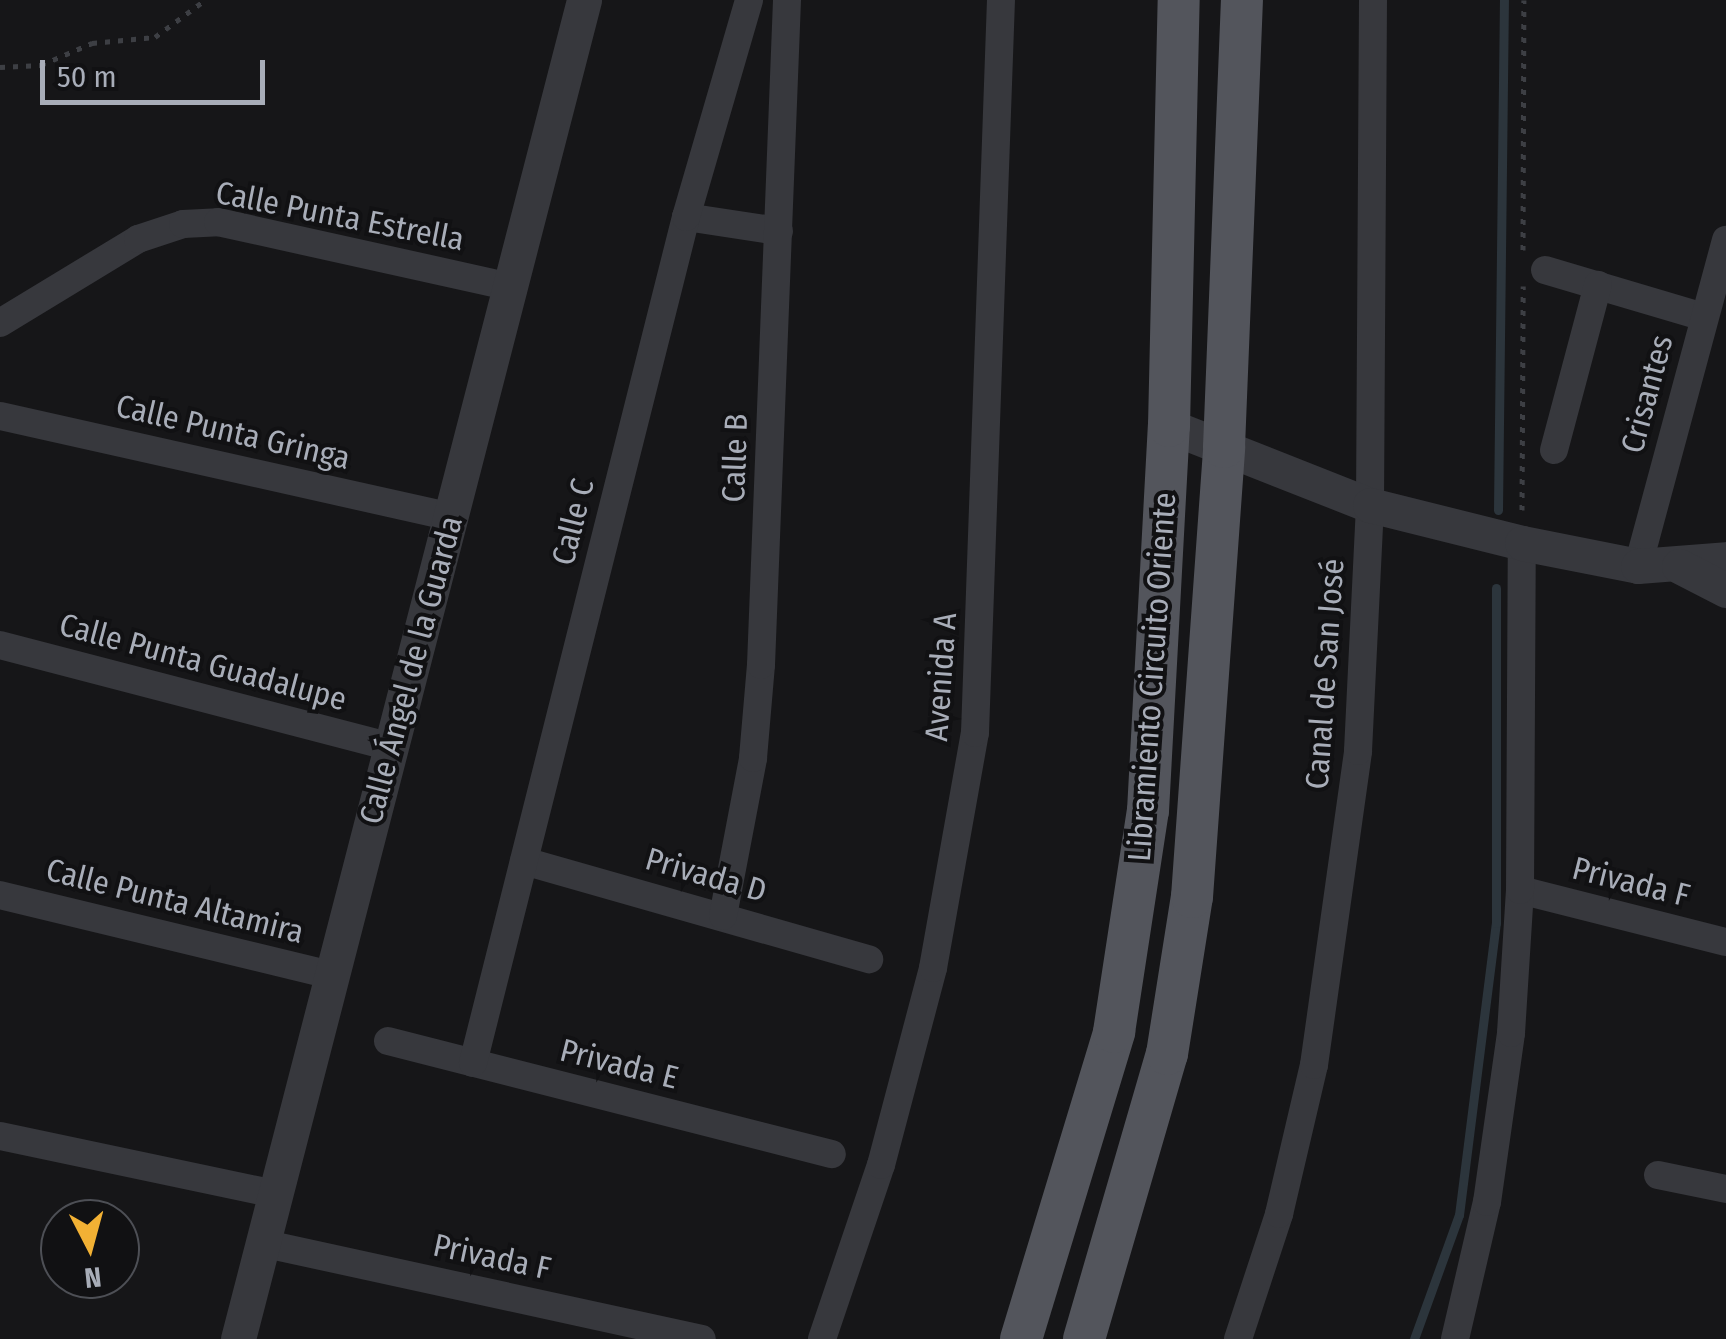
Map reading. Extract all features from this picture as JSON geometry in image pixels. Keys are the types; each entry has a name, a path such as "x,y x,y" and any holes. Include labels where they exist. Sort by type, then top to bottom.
{"main road":[{"name":"Libramiento Circuito Oriente","path":"1021,1339 1117,1013 1148,811 1169,426 1179,0"},
{"name":"Libramiento Circuito Oriente","path":"1084,1339 1152,1110 1179,986 1202,800 1224,447 1242,0"}],"street":[{"name":"Calle Ángel de la Guarda","path":"238,1339 266,1244 388,746 512,287 584,0"},
{"name":"Calle C","path":"473,1063 686,217 750,0"},
{"name":"Calle B","path":"723,916 756,721 788,0"},
{"name":"Avenida A","path":"822,1339 880,1165 933,968 976,733 1001,0"},
{"name":"Canal de San José","path":"1238,1339 1280,1214 1339,915 1358,750 1370,504 1373,0"},
{"path":"686,217 780,231"},
{"name":"Calle Punta Estrella","path":"0,322 138,240 183,224 218,222 512,287"},
{"name":"Crisantes","path":"1638,566 1726,240"},
{"path":"1545,270 1704,316"},
{"path":"1554,450 1598,286"},
{"name":"Calle Punta Gringa","path":"0,416 451,517"},
{"path":"1169,426 1370,504 1522,543 1638,566 1679,566 1726,559"},
{"path":"1455,1339 1506,1082 1520,890 1522,543"},
{"path":"1679,566 1726,590"},
{"name":"Calle Punta Guadalupe","path":"0,645 388,746"},
{"name":"Privada D","path":"524,862 869,959"},
{"name":"Privada F","path":"1520,890 1726,942"},
{"name":"Calle Punta Altamira","path":"0,894 334,976"},
{"name":"Privada E","path":"388,1040 832,1154"},
{"path":"0,1136 278,1195"},
{"path":"1658,1175 1726,1189"},
{"name":"Privada F","path":"266,1244 702,1339"}],"path":[{"path":"0,67 41,65 92,42 155,37 204,0"}],"waterway":[{"path":"1498,510 1504,0"},
{"path":"1414,1339 1459,1215 1496,923 1496,588"}]}
